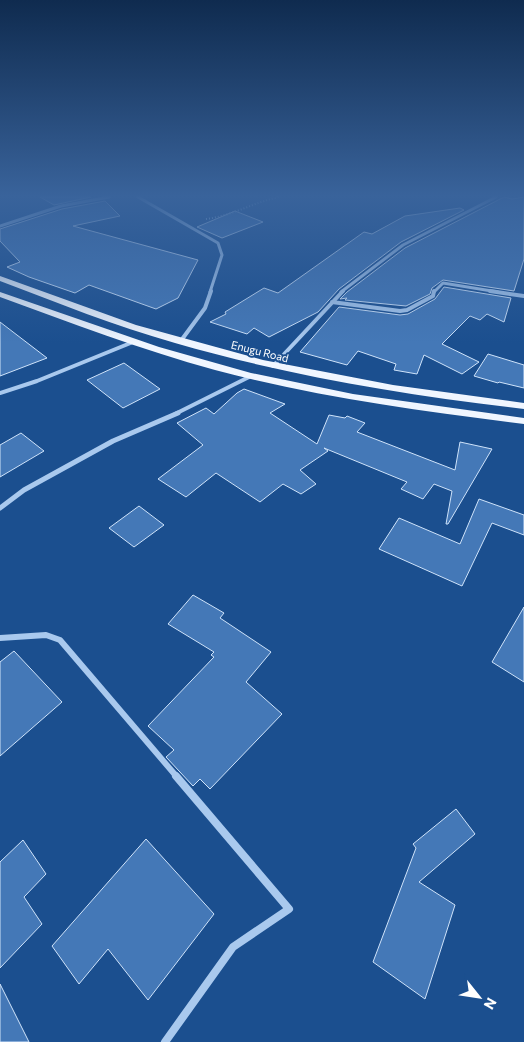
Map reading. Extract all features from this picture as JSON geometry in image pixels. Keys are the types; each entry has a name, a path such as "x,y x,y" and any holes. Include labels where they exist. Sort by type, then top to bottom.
{"main road":[{"name":"Enugu Road","path":"0,278 180,342 273,366 358,384 524,406"},
{"path":"0,294 133,342 251,376 403,405 524,421"}],"street":[{"path":"180,342 205,308 222,255 219,246"},
{"path":"273,366 344,289 401,246"},
{"path":"332,302 400,311 407,310 433,296 434,291 443,283 524,296"},
{"path":"0,393 37,381 133,342"},
{"path":"0,508 24,490 113,441 167,418 251,376"},
{"path":"0,638 46,635 60,640 289,910 233,947 165,1042"}],"building":[{"path":"4,246 145,246 198,260 178,298 156,309 89,285 75,293 7,267 20,262"},
{"path":"345,246 396,246 339,289 318,312 269,337 254,328 247,334 210,322 226,314 225,312 264,288 278,293"},
{"path":"410,246 524,246 524,259 514,291 443,280 432,288 430,294 406,306 345,300 347,298 340,299"},
{"path":"444,287 511,298 504,322 487,314 480,320 470,316 442,344 479,362 462,374 424,355 417,374 394,370 396,364 358,351 347,365 300,352 339,307 400,315 408,314 435,299"},
{"path":"0,322 47,358 0,376"},
{"path":"488,354 524,365 524,388 474,376"},
{"path":"124,363 160,389 123,408 87,380"},
{"path":"244,389 285,404 270,413 317,444 329,415 345,418 347,416 365,423 357,432 455,470 460,442 492,449 448,524 446,524 452,491 434,484 423,499 401,489 407,482 324,448 328,451 300,470 316,484 301,494 283,484 260,502 216,473 186,497 158,479 203,445 177,423 206,408 214,414"},
{"path":"21,433 44,451 0,477 0,445"},
{"path":"479,499 524,515 524,535 492,523 462,586 379,549 399,518 460,544"},
{"path":"139,506 164,525 134,547 109,528"},
{"path":"193,595 224,613 220,618 271,652 246,682 282,714 210,789 200,779 193,786 166,757 174,750 148,726 214,657 211,655 214,652 168,624"},
{"path":"524,607 524,682 492,662"},
{"path":"14,651 62,702 0,756 0,662"},
{"path":"456,809 475,834 419,882 455,905 425,999 373,962 416,848 413,844"},
{"path":"146,839 214,914 148,1000 108,949 79,984 52,946"},
{"path":"23,840 46,874 24,897 42,924 0,968 0,862"},
{"path":"0,984 29,1042 0,1042"}]}
